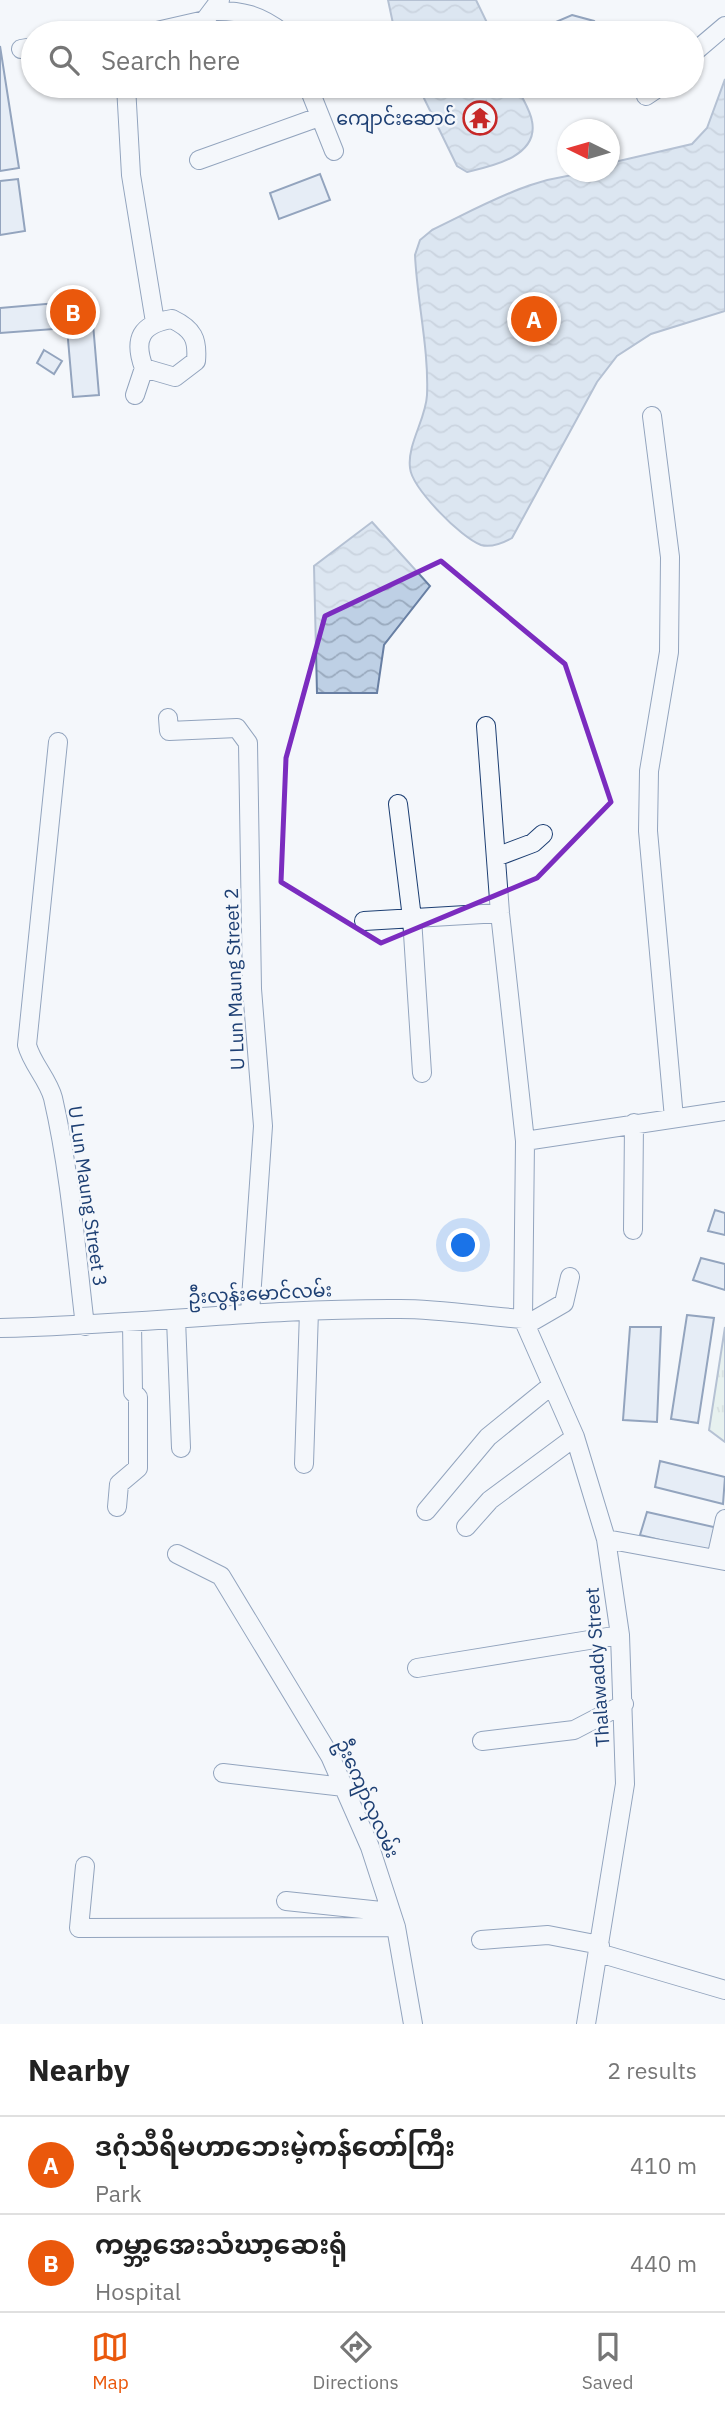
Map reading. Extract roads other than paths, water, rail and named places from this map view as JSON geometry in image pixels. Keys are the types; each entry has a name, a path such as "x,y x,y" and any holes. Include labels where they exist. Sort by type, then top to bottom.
{"street":[{"path":"201,21 205,20 216,5 240,10 268,21"},
{"path":"704,44 725,26"},
{"path":"127,98 131,175 155,322"},
{"path":"312,98 334,151"},
{"path":"199,160 318,117"},
{"path":"135,395 144,368 138,352 142,334 155,322 173,319 189,327 198,343 196,361 174,377 144,368"},
{"path":"652,416 670,557 669,652 649,771 648,831 674,1118"},
{"name":"U Lun Maung Street 2","path":"167,718 169,731 237,728 248,743 252,989 263,1126 250,1313"},
{"path":"486,726 500,913 525,1141 524,1322 564,1303 570,1277"},
{"name":"U Lun Maung Street 3","path":"58,743 27,1045 30,1057 52,1093 60,1132 85,1326"},
{"path":"398,803 412,918 422,1073"},
{"path":"496,857 533,843 543,834"},
{"path":"364,921 500,913"},
{"path":"525,1141 725,1111"},
{"path":"633,1230 634,1123"},
{"name":"ဦးလွန်းမောင်လမ်း","path":"0,1328 85,1326 250,1313 403,1308 524,1322"},
{"path":"304,1464 309,1311"},
{"path":"176,1319 181,1448"},
{"name":"Thalawaddy Street","path":"524,1322 575,1437 607,1539 620,1635 625,1784 586,2024"},
{"path":"117,1507 119,1484 138,1468 138,1397 133,1392 132,1323"},
{"path":"426,1511 488,1437 552,1385"},
{"path":"466,1527 490,1500 575,1437"},
{"path":"607,1539 721,1560 725,1520"},
{"name":"ဦးကျော်လှလမ်း","path":"177,1555 221,1576 330,1756 370,1847 393,1920 413,2024"},
{"path":"417,1668 620,1635"},
{"path":"482,1741 574,1730 624,1704"},
{"path":"223,1773 344,1787"},
{"path":"85,1866 79,1928 393,1920"},
{"path":"286,1901 393,1920"},
{"path":"481,1940 548,1935 725,1990"}],"water":[{"path":"388,0 476,0 486,21 392,21"},
{"path":"725,79 725,311 651,334 617,356 597,382 512,538 489,546 472,541 450,523 428,499 410,468 411,450 424,413 427,395 415,255 420,240 432,230 497,198 539,182 557,178 557,182 620,182 620,161 692,144 707,128"},
{"path":"424,98 523,98 532,121 532,133 528,143 512,157 467,172 457,166","holes":["486,101 496,123 476,134 465,112"]},
{"path":"372,522 430,586 384,645 377,693 317,693 314,566"}],"place":[{"name":"ကျောင်းဆောင်","path":"480,118"},
{"name":"ကမ္ဘာ့အေးသံဃာ့ဆေးရုံ","path":"73,312"},
{"name":"ဒဂုံသီရိမဟာဘေးမဲ့ကန်တော်ကြီး","path":"534,319"}]}
